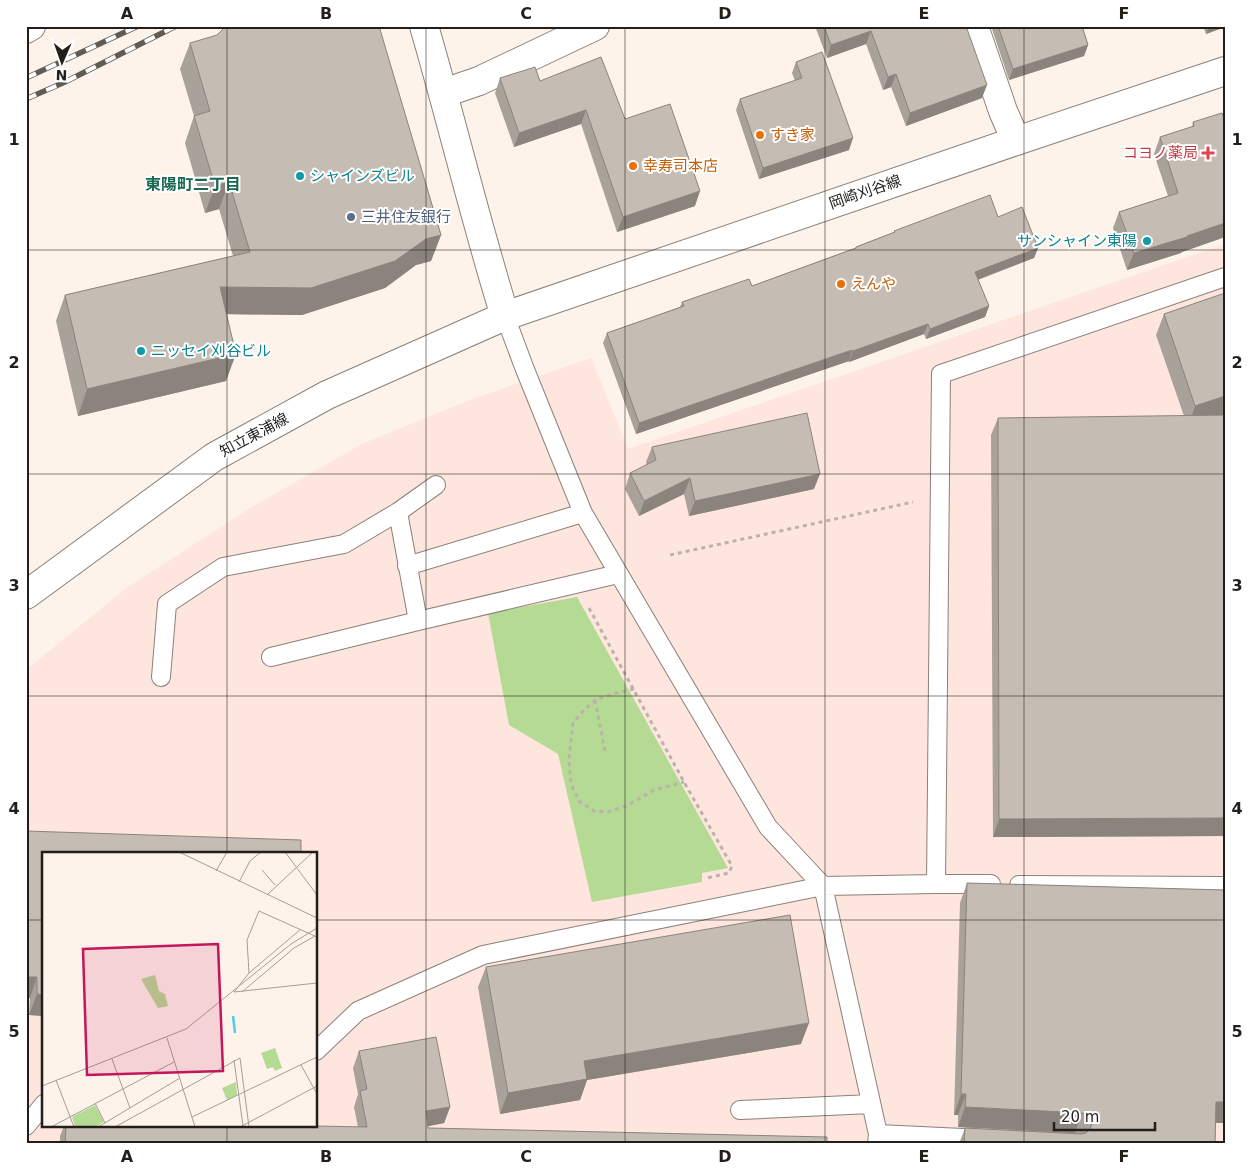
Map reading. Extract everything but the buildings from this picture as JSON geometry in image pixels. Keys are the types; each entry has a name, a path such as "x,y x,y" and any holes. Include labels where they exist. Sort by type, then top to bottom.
{"main road":[{"path":"26,29 31,26"},
{"path":"424,26 444,93 488,262 505,316"},
{"path":"444,93 479,81 595,26"},
{"path":"974,26 1003,110 1016,141"},
{"name":"岡崎刈谷線","path":"505,316 1225,71"},
{"name":"知立東浦線","path":"26,595 214,456 328,395 505,316"}],"lane":[{"path":"936,884 941,374 1225,277"},
{"path":"505,316 582,513 768,827 823,886 877,1139 1005,1140"},
{"path":"161,677 167,604 223,567 344,544 398,512 436,485"},
{"path":"398,512 418,621"},
{"path":"407,566 582,513"},
{"path":"272,657 618,574"},
{"path":"318,1049 358,1012 483,955 823,886 936,884 1225,886"},
{"path":"740,1110 871,1104"},
{"path":"26,1126 42,1106"}],"path":[{"path":"670,555 940,496"},
{"path":"586,603 732,866 730,873 707,878"},
{"path":"634,689 595,700 573,723 569,758 571,784 579,801 594,811 608,812 626,806 654,790 684,782"},
{"path":"595,700 605,751"}],"shaded area":[{"path":"1225,244 1225,1144 26,1144 26,670 125,589 250,508 362,444 470,400 591,358 628,449"}],"green space":[{"path":"577,597 728,868 702,873 702,882 592,902 558,754 509,725 488,613"}],"railway":[{"path":"26,78 138,26"},
{"path":"26,99 65,82 176,26"}],"place":[{"name":"すき家","path":"760,135"},
{"name":"コヨノ薬局","path":"1208,153"},
{"name":"幸寿司本店","path":"633,166"},
{"name":"シャインズビル","path":"300,176"},
{"name":"三井住友銀行","path":"351,217"},
{"name":"サンシャイン東陽","path":"1147,241"},
{"name":"えんや","path":"841,284"},
{"name":"ニッセイ刈谷ビル","path":"141,351"}],"district":[{"name":"東陽町二丁目","path":"193,184"}]}
